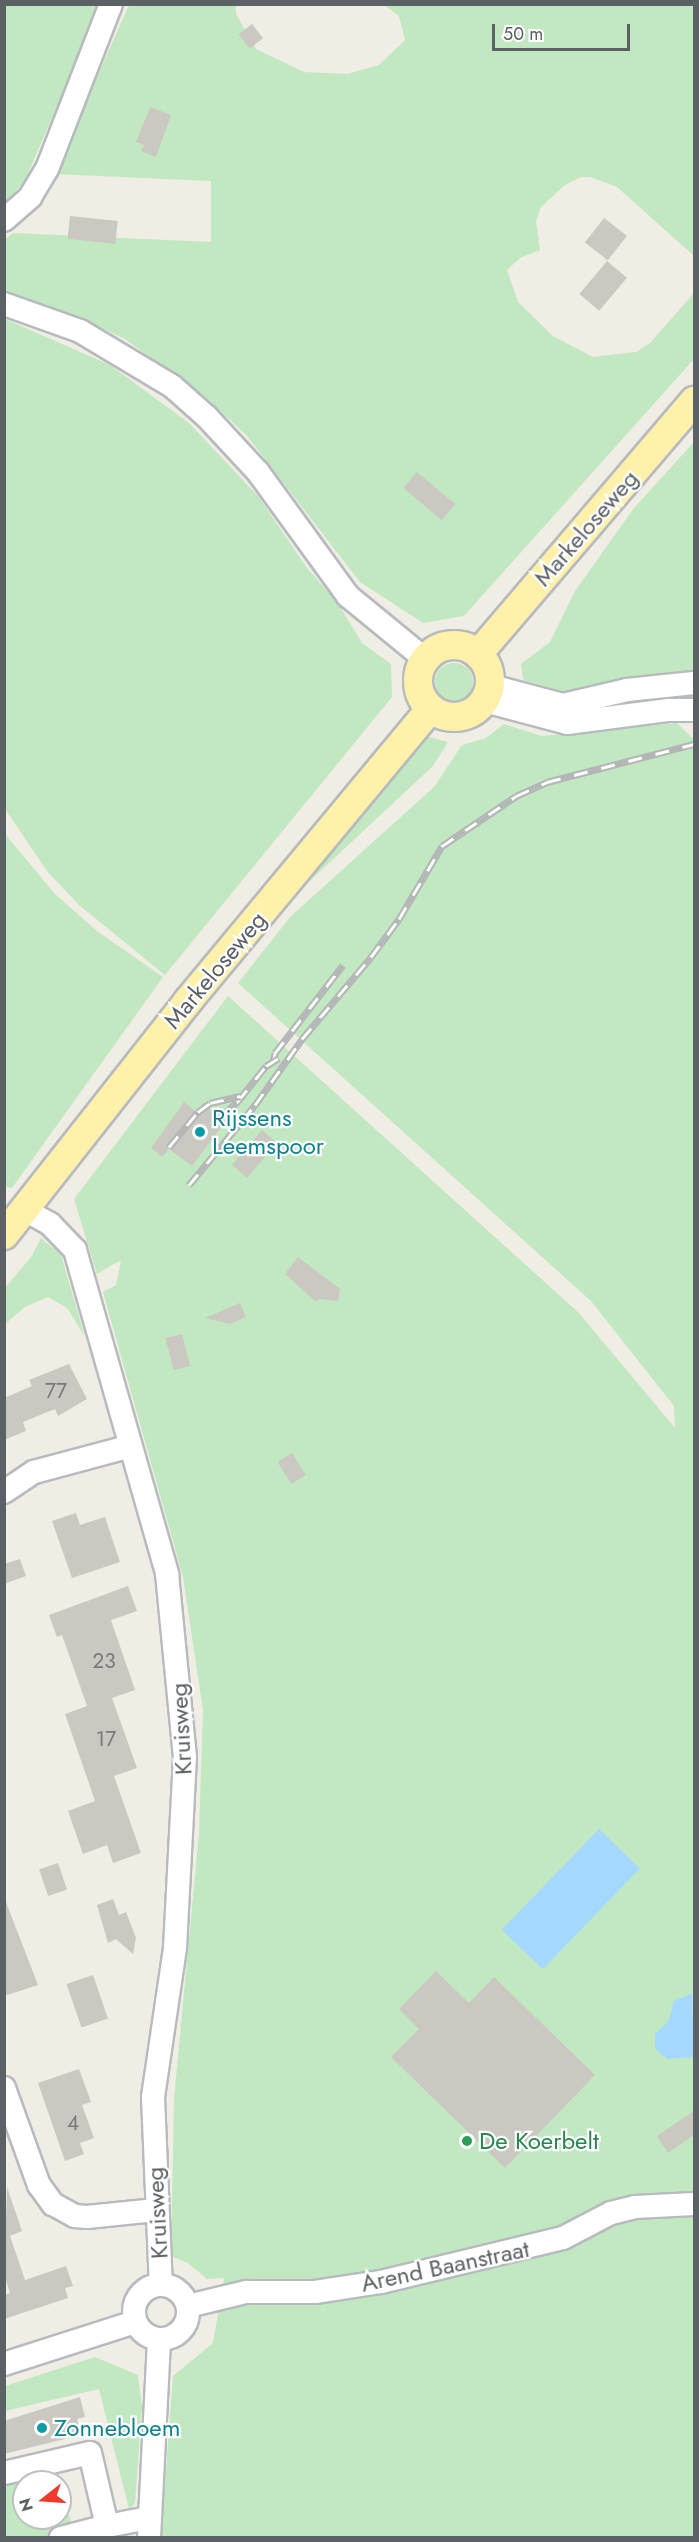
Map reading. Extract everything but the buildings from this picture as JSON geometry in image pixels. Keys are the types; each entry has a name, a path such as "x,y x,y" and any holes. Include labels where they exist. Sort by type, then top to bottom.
{"main road":[{"name":"Markeloseweg","path":"478,654 694,401"},
{"path":"450,645 478,654 486,663 488,693 463,717 452,718 430,709 418,690 417,679 425,659 450,645"},
{"name":"Markeloseweg","path":"4,1235 188,1001 430,709"}],"street":[{"path":"4,220 30,197 47,169 111,4"},
{"path":"4,304 80,331 172,386 207,417 258,472 348,596 425,659"},
{"path":"488,693 563,705 627,690 694,683"},
{"path":"488,693 567,723 669,710 694,710"},
{"name":"Kruisweg","path":"25,1209 50,1224 75,1250 166,1574 185,1757 175,1948 153,2097 156,2210 161,2285"},
{"path":"4,1492 34,1472 131,1446"},
{"path":"4,2088 39,2185 53,2204 75,2216 87,2217 156,2210"},
{"name":"Arend Baanstraat","path":"188,2306 246,2292 315,2292 381,2282 563,2238 610,2213 635,2207 694,2204"},
{"path":"161,2285 176,2289 188,2306 184,2327 169,2339 159,2340 140,2331 135,2322 136,2301 142,2292 161,2285"},
{"path":"4,2364 135,2322"},
{"path":"61,2538 107,2526 149,2528 159,2340"},
{"path":"4,2473 90,2453 107,2526"}],"green space":[{"path":"5,5 101,5 25,180 5,205"},
{"path":"129,5 236,5 236,14 256,49 304,72 347,74 379,65 405,40 399,16 384,5 694,5 694,256 617,187 590,177 581,177 565,185 541,207 536,221 540,250 520,258 507,270 518,302 553,336 593,357 636,352 650,343 694,293 694,359 464,616 423,623 360,582 247,436 209,400 125,339 66,312 5,297 5,239 13,233 211,242 211,181 54,174"},
{"path":"5,319 110,365 189,423 258,496 307,568 338,603 362,643 391,664 392,697 165,975 79,905 47,871 5,809"},
{"path":"694,442 694,671 633,676 569,693 523,680 521,664 550,642 575,591 634,508"},
{"path":"454,663 468,668 473,682 468,696 454,701 440,696 435,682 440,668"},
{"path":"677,723 694,740 694,2537 161,2537 173,2376 213,2343 224,2278 207,2279 188,2263 171,2256 174,2099 199,1833 203,1710 183,1577 103,1292 116,1285 121,1260 97,1274 74,1199 228,996 579,1313 675,1428 674,1406 591,1301 238,983 290,917 434,787 462,745 486,738 504,724 542,736"},
{"path":"425,736 448,742 433,766 284,905"},
{"path":"5,834 55,894 97,931 163,977 12,1188 4,1186"},
{"path":"41,1238 61,1255 85,1337 67,1308 48,1297 25,1307 5,1324 5,1288 31,1257"},
{"path":"95,2357 138,2375 142,2406 135,2503 129,2509 99,2389 5,2411 5,2386"},
{"path":"12,2480 12,2530 72,2530 72,2526 73,2530 42,2537 5,2538 5,2482"}],"water":[{"path":"599,1829 640,1869 543,1969 502,1930"},
{"path":"692,1993 694,2057 667,2059 655,2048 655,2034 668,2022 674,2001"}],"railway":[{"path":"189,1185 255,1105 302,1039 371,957 399,919 442,846 516,796 547,782 694,744"},
{"path":"273,1062 275,1053 343,965"},
{"path":"216,1121 238,1101 266,1066 279,1058"},
{"path":"169,1147 198,1112 210,1103 240,1096"}],"place":[{"name":"Rijssens Leemspoor","path":"200,1132"},
{"name":"De Koerbelt","path":"467,2141"},
{"name":"Zonnebloem","path":"42,2428"}]}
